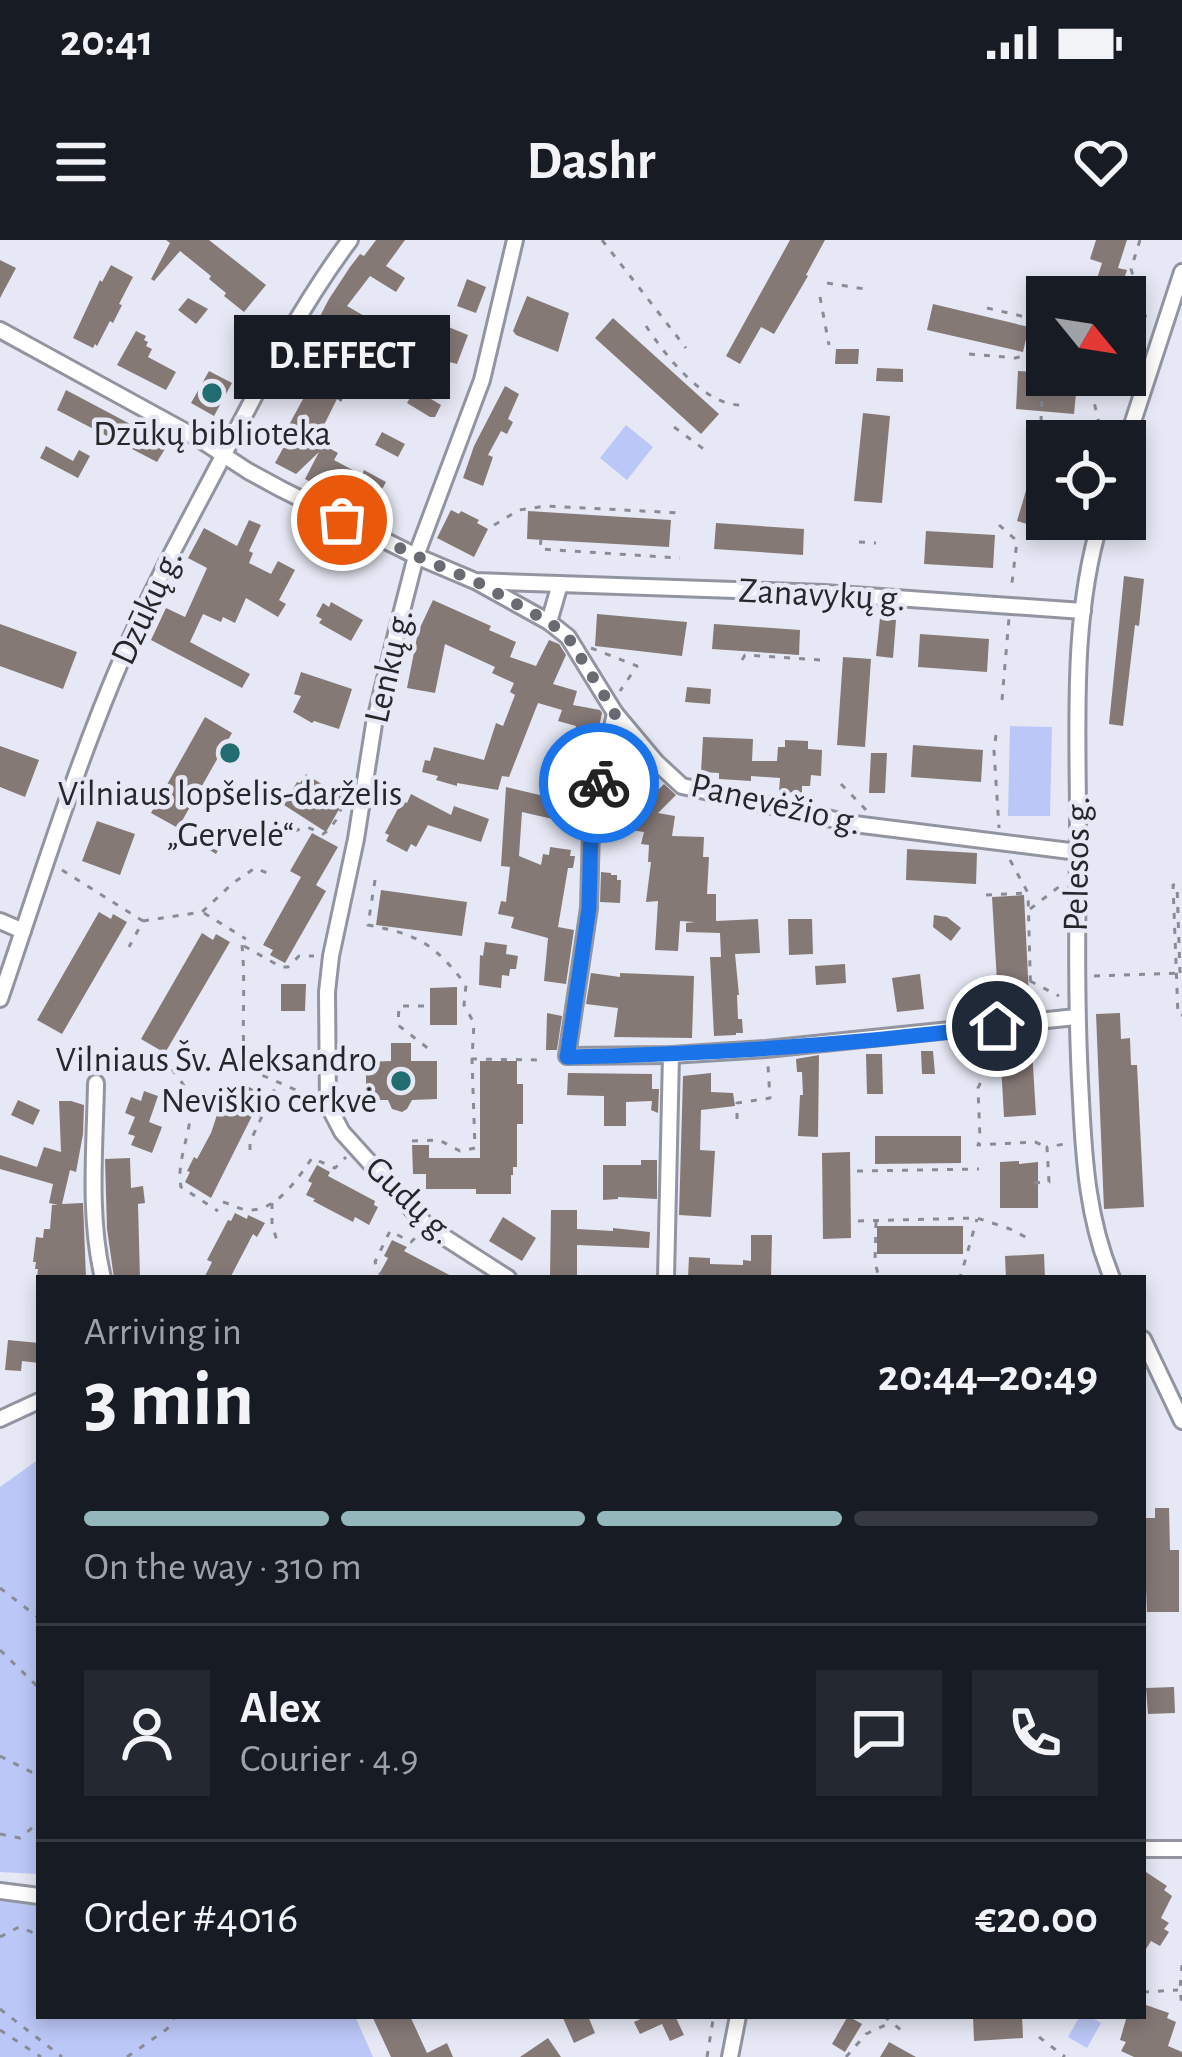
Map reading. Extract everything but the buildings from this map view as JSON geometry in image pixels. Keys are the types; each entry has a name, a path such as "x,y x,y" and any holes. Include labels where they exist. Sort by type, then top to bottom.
{"street":[{"name":"Dzūkų g.","path":"0,999 123,655 179,538 297,320 350,240"},
{"name":"Lenkų g.","path":"328,1105 331,956 374,724 416,556 482,380 515,240"},
{"path":"1134,420 1182,272"},
{"name":"Panevėžio g.","path":"0,330 281,489 475,581 549,622 568,637 612,709 682,786 889,830 1001,838 1078,852"},
{"name":"Pelesos g.","path":"1096,540 1083,611 1079,670 1076,1018 1089,1206 1111,1275"},
{"name":"Panevėžio g.","path":"475,581 560,584"},
{"path":"549,622 560,584"},
{"name":"Zanavykų g.","path":"560,584 824,593 1083,611"},
{"path":"612,709 591,827 589,908 567,1057 766,1049 1076,1018"},
{"path":"0,921 23,931"},
{"path":"666,1275 670,1055"},
{"path":"96,1084 94,1184 102,1275"},
{"name":"Gudų g.","path":"328,1105 355,1148 427,1226 503,1275"},
{"path":"1146,1345 1182,1421"},
{"path":"0,1419 36,1402"},
{"path":"1146,1850 1182,1849"},
{"path":"0,1891 36,1896"},
{"path":"730,2057 737,2019"}],"path":[{"path":"602,240 686,348"},
{"path":"1140,240 1131,268 1148,325"},
{"path":"826,283 865,289"},
{"path":"820,297 830,345"},
{"path":"987,308 1026,317"},
{"path":"646,326 665,355 716,401 745,405"},
{"path":"969,354 1026,356"},
{"path":"674,427 704,450"},
{"path":"494,525 519,510 547,506 681,513"},
{"path":"999,524 1017,541 1010,600"},
{"path":"541,539 540,549 680,557"},
{"path":"860,542 876,543"},
{"path":"1002,700 1009,622"},
{"path":"568,637 637,666 612,709"},
{"path":"742,660 745,656 820,660"},
{"path":"997,735 994,751 1001,838 1028,893 1032,1022"},
{"path":"294,831 308,827 322,834 329,830 355,774 366,775"},
{"path":"841,784 871,814"},
{"path":"62,870 143,921 202,912 254,868 270,874"},
{"path":"375,880 368,925 406,932 443,956 466,985 464,1005 474,1023 475,1148 460,1151 439,1140 412,1141"},
{"path":"1094,976 1181,973 1177,885 1173,885 1180,1015"},
{"path":"1028,910 1060,886"},
{"path":"986,896 1028,893"},
{"path":"202,912 246,939"},
{"path":"129,947 143,921"},
{"path":"245,1069 242,945 280,967 288,967 299,956 331,956"},
{"path":"1030,981 1059,997"},
{"path":"988,988 994,994 997,1026"},
{"path":"424,1006 399,1006 398,1025 434,1053"},
{"path":"737,1119 737,1103 770,1098 766,1049"},
{"path":"990,1055 978,1088 978,1145 1065,1144"},
{"path":"70,1056 96,1084"},
{"path":"472,1058 542,1060"},
{"path":"218,1211 181,1187 178,1173 189,1094 172,1069 245,1069 328,1105"},
{"path":"250,1150 278,1082"},
{"path":"1047,1147 1048,1182"},
{"path":"223,1202 247,1211 261,1209 299,1178 312,1158 335,1168 355,1148"},
{"path":"857,1171 979,1169"},
{"path":"1034,1183 1056,1180"},
{"path":"272,1202 277,1241"},
{"path":"961,1275 977,1218"},
{"path":"858,1221 977,1218 1033,1241"},
{"path":"876,1220 878,1275"},
{"path":"380,1275 374,1262 390,1232 411,1242 427,1226"},
{"path":"0,1588 36,1616"},
{"path":"0,1652 36,1685"},
{"path":"0,1756 36,1774"},
{"path":"0,1834 20,1838 36,1825"},
{"path":"0,1937 19,1927 36,1934"},
{"path":"1182,1965 1182,2006"},
{"path":"1146,1992 1180,1990"},
{"path":"0,2009 62,2057"},
{"path":"127,2057 167,2029 173,2019"},
{"path":"706,2057 715,2019"},
{"path":"888,2019 902,2031"},
{"path":"846,2057 866,2033 892,2022"},
{"path":"0,2030 41,2057"},
{"path":"1039,2037 1065,2057"}],"shaded area":[{"path":"626,425 653,447 627,480 600,458"},
{"path":"1010,726 1052,727 1050,816 1008,816"},
{"path":"36,1461 36,1874 0,1872 0,1487"},
{"path":"0,1901 36,1906 36,2019 356,2019 373,2057 0,2057"},
{"path":"1078,2019 1101,2023 1087,2048 1068,2037"}],"way so far":[{"path":"342,520 475,581 568,637 615,713 599,783"}],"place":[{"name":"Dzūkų biblioteka","path":"212,393"},
{"name":"D.EFFECT","path":"342,520"},
{"name":"Vilniaus lopšelis-darželis „Gervelė“","path":"230,753"},
{"name":"Vilniaus Šv. Aleksandro Neviškio cerkvė","path":"401,1081"}],"route":[{"path":"599,783 591,827 589,908 567,1057 766,1049 997,1026"}]}
